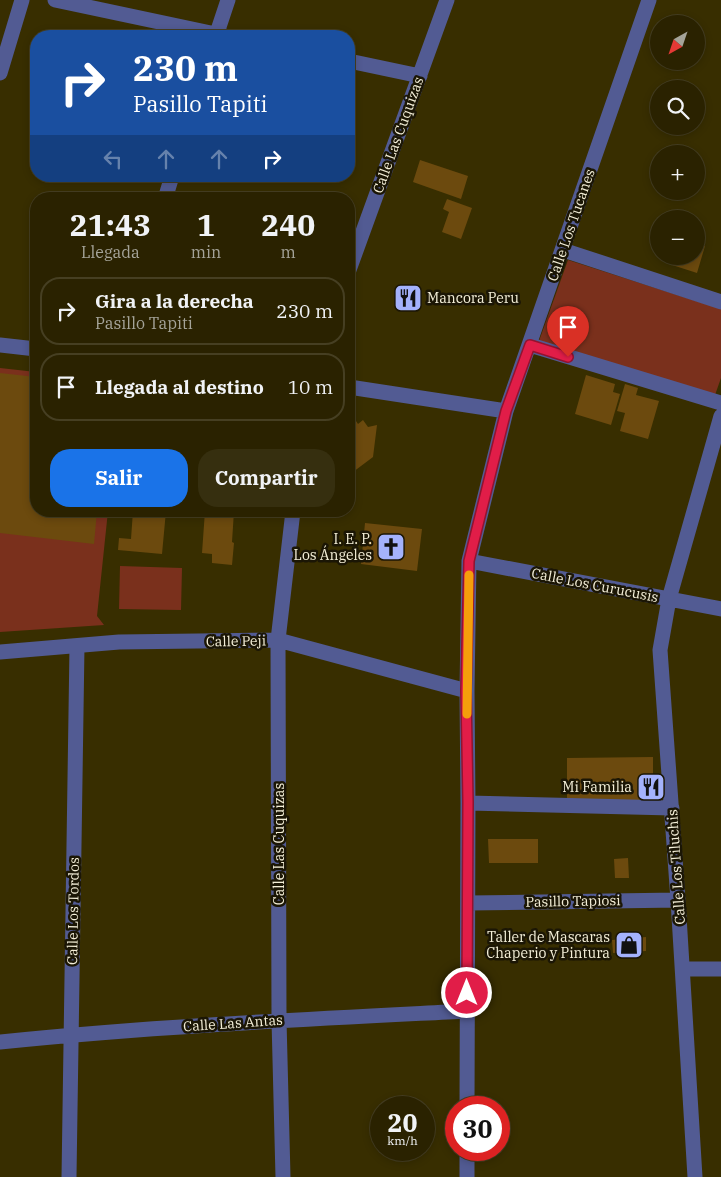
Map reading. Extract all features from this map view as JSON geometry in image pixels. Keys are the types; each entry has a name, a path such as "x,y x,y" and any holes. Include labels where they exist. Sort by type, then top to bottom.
{"street":[{"path":"0,73 22,0"},
{"path":"55,0 192,30"},
{"path":"220,30 228,0"},
{"name":"Calle Las Cuquizas","path":"355,254 448,0"},
{"name":"Calle Los Tucanes","path":"467,1096 468,802 466,691 469,561 506,411 649,0"},
{"path":"355,63 420,76"},
{"path":"562,250 721,302"},
{"path":"0,345 30,348"},
{"path":"530,345 721,403"},
{"path":"355,389 506,411"},
{"name":"Calle Los Tiluchis","path":"696,1177 660,650 669,599 721,416"},
{"name":"Calle Las Cuquizas","path":"283,1177 279,1020 278,640 292,517"},
{"name":"Calle Los Curucusis","path":"469,561 721,609"},
{"name":"Calle Peji","path":"0,652 119,642 278,640 466,691"},
{"name":"Calle Los Tordos","path":"69,1177 77,646"},
{"path":"468,802 672,808"},
{"name":"Pasillo Tapiosi","path":"468,903 678,900"},
{"path":"683,969 721,969"},
{"name":"Calle Las Antas","path":"0,1042 71,1034 279,1020 467,1011"},
{"path":"467,1161 467,1177"}],"shaded area":[{"path":"568,260 721,309 721,378 715,395 539,341"},
{"path":"0,368 30,371 30,517 107,517 97,616 104,625 0,632"},
{"path":"120,566 182,568 181,610 119,609"}],"building":[{"path":"420,160 468,176 461,199 413,182"},
{"path":"447,199 472,208 461,239 442,232 449,212 443,209"},
{"path":"672,265 699,265 697,273"},
{"path":"0,373 30,376 30,517 96,517 94,544 0,533"},
{"path":"586,375 615,384 613,392 620,394 611,425 575,414"},
{"path":"625,384 638,388 636,395 659,401 648,439 620,431 625,413 617,411"},
{"path":"355,420 358,424 363,420 368,427 377,425 373,457 355,470"},
{"path":"133,517 165,517 162,554 118,550 119,538 131,539"},
{"path":"205,517 234,517 232,565 212,563 212,554 202,553"},
{"name":"I. E. P. Los Ángeles","path":"365,523 422,529 417,571 361,564"},
{"path":"653,757 653,794 642,800 567,800 567,758"},
{"path":"488,839 538,839 538,863 489,863"},
{"path":"628,858 629,878 615,878 614,859"},
{"name":"Taller de Mascaras Chaperio y Pintura","path":"646,937 646,951 613,953 612,940"}],"slow traffic":[{"path":"467,714 469,575"}],"place":[{"name":"Mancora Peru","path":"408,298"},
{"name":"I. E. P. Los Ángeles","path":"391,547"},
{"name":"Mi Familia","path":"651,787"},
{"name":"Taller de Mascaras Chaperio y Pintura","path":"629,945"}],"route":[{"path":"467,993 468,802 466,691 469,561 506,411 530,345 568,357"}]}
